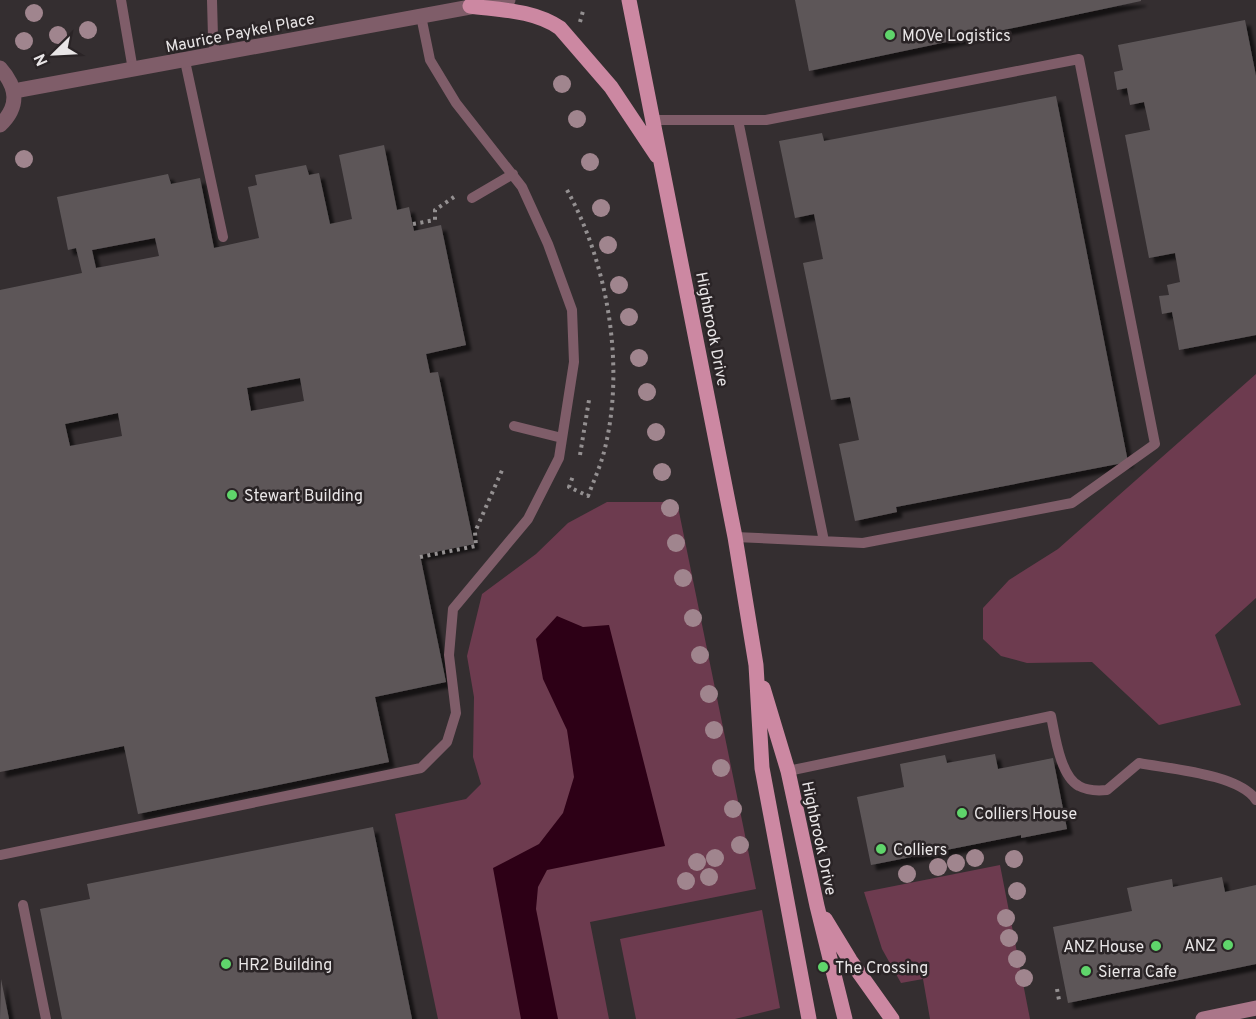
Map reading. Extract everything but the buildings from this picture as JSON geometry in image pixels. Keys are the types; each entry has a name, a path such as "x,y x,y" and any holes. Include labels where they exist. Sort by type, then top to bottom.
{"main road":[{"name":"Highbrook Drive","path":"629,0 735,537 756,665 762,768 809,1019"},
{"path":"472,3 531,14 552,22 560,28 610,87 662,163"},
{"name":"Highbrook Drive","path":"756,665 788,771 844,1019"},
{"path":"817,906 850,960 892,1019"},
{"path":"1203,1019 1256,1008"}],"street":[{"name":"Maurice Paykel Place","path":"14,91 421,16 472,3 508,0"},
{"path":"0,68 9,78 14,91 14,103 10,115 0,125"}],"lane":[{"path":"121,0 133,70"},
{"path":"212,0 215,55"},
{"path":"0,855 421,768 447,742 456,713 449,655 453,609 528,519 559,458 574,362 572,310 548,244 522,187 456,103 430,60 421,16"},
{"path":"652,120 766,120 1079,59 1155,444 1072,503 863,543 735,537"},
{"path":"185,61 223,237"},
{"path":"738,120 824,541"},
{"path":"472,198 513,174"},
{"path":"514,426 562,438"},
{"path":"788,771 1051,716 1057,747 1067,772 1077,785 1092,791 1107,790 1139,763 1218,777 1251,793 1256,800"},
{"path":"23,905 46,1019"}],"path":[{"path":"567,190 590,242 602,280 610,324 612,386 608,425 605,447 588,496"},
{"path":"413,224 435,220 435,210 460,193"},
{"path":"420,557 476,546 475,532 503,468"},
{"path":"1057,989 1059,1000"}],"shaded area":[{"path":"1256,374 1256,598 1215,635 1241,705 1159,725 1092,662 1027,663 1001,656 983,639 983,608 1009,580 1058,549"},
{"path":"607,502 677,502 756,889 590,922 609,1019 438,1019 395,814 466,799 481,784 473,757 474,697 467,656 482,594 536,554 568,523"},
{"path":"557,616 583,627 609,625 665,846 547,870 538,887 536,909 558,1019 521,1019 493,868 539,844 563,813 574,777 567,730 543,679 536,639"},
{"path":"1000,865 1030,1019 930,1019 923,979 901,983 882,949 864,892"},
{"path":"762,910 780,1008 735,1019 636,1019 620,939"}],"place":[{"name":"MOVe Logistics","path":"890,35"},
{"name":"Stewart Building","path":"232,495"},
{"name":"Colliers House","path":"962,813"},
{"name":"Colliers","path":"881,849"},
{"name":"ANZ","path":"1228,945"},
{"name":"ANZ House","path":"1156,946"},
{"name":"HR2 Building","path":"226,964"},
{"name":"The Crossing","path":"823,967"},
{"name":"Sierra Cafe","path":"1086,971"}]}
